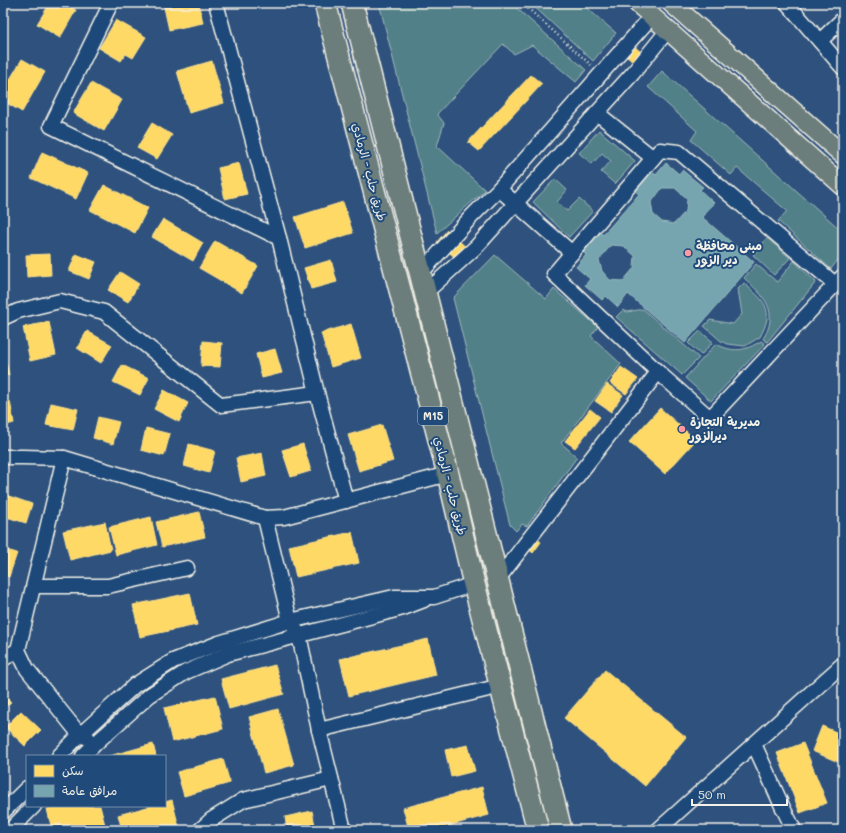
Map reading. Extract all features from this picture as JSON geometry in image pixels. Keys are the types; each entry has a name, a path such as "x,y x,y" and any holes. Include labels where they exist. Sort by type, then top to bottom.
{"highway":[{"name":"طريق حلب - الرمادي","path":"325,3 448,474 474,584 538,830"},
{"name":"طريق حلب - الرمادي","path":"352,3 561,830"}],"main road":[{"path":"637,3 843,186"},
{"path":"671,3 843,155"}],"street":[{"path":"111,3 51,126 279,238"},
{"path":"216,3 279,238 317,393 346,501"},
{"path":"787,3 843,68"},
{"path":"423,284 472,216 499,189 652,16"},
{"path":"820,41 843,19"},
{"path":"423,284 477,246 633,73 668,30"},
{"path":"597,113 653,158"},
{"path":"660,150 679,152 839,280 710,418 658,372 554,274 653,158 660,150"},
{"path":"499,189 572,253"},
{"path":"3,318 18,311 60,302 104,312 221,406 317,393"},
{"path":"498,579 658,372"},
{"path":"3,458 64,458 265,518 284,517 448,474"},
{"path":"64,458 18,650 27,669 80,735 97,742"},
{"path":"265,518 290,621 299,635 319,730 344,830"},
{"path":"34,586 108,586 187,568"},
{"path":"85,755 97,742 150,695 186,672 228,654 403,608 474,584"},
{"path":"60,755 135,685 173,661 219,643 290,621 394,597 434,597"},
{"path":"3,659 18,650"},
{"path":"658,830 843,664"},
{"path":"319,730 501,686"},
{"path":"754,744 794,830"},
{"path":"200,830 211,820 243,800 331,778"},
{"path":"3,812 26,789"},
{"path":"10,830 33,807"}],"path":[{"path":"522,3 601,74"}],"green space":[{"path":"379,3 511,3 586,70 576,82 532,45 514,54 503,44 437,114 444,123 437,146 485,190 437,233"},
{"path":"530,3 581,3 616,33 593,61"},
{"path":"662,71 843,232 843,253 831,269 778,221 787,211 737,168 731,175 691,140 697,131 648,87"},
{"path":"599,130 635,161 615,184 601,172 611,161 602,153 592,164 579,153"},
{"path":"555,179 567,190 557,202 567,211 579,199 593,211 569,237 533,202"},
{"path":"767,238 790,258 774,275 753,255"},
{"path":"495,255 546,299 554,289 598,327 591,336 621,364 561,443 577,457 527,526 522,524 516,531 510,525 453,298"},
{"path":"794,261 816,282 767,342 763,339 768,329 770,312 758,291 744,278 756,264 777,282"},
{"path":"744,283 757,294 764,303 767,313 767,321 760,337 745,346 727,344 721,341 704,326 710,320 733,324 742,314 738,289"},
{"path":"643,309 699,358 682,375 616,317 623,310 627,312"},
{"path":"700,331 713,342 701,355 688,343"},
{"path":"761,341 765,344 711,401 685,378 716,344 728,349 739,350 750,347"}],"building: سكن":[{"path":"50,3 64,3 76,10 60,38 37,24"},
{"path":"163,3 199,3 203,23 169,30"},
{"path":"116,20 146,37 133,58 126,54 121,61 99,48"},
{"path":"625,37 649,60 641,69 617,46"},
{"path":"22,59 45,72 22,112 3,101 3,91"},
{"path":"212,61 224,103 189,113 177,71"},
{"path":"531,75 542,84 479,151 468,142"},
{"path":"91,83 122,100 104,131 73,113"},
{"path":"152,123 172,135 157,159 137,148"},
{"path":"42,152 88,173 76,199 31,178"},
{"path":"239,163 247,194 225,199 218,168"},
{"path":"104,185 148,208 135,233 90,210"},
{"path":"343,202 353,233 305,248 295,217"},
{"path":"163,219 203,243 193,261 152,237"},
{"path":"447,230 468,249 458,260 437,242"},
{"path":"215,241 258,266 242,293 199,268"},
{"path":"50,254 51,275 27,277 26,255"},
{"path":"76,254 96,262 89,279 69,271"},
{"path":"331,260 337,282 311,289 304,268"},
{"path":"120,272 139,284 128,302 108,290"},
{"path":"49,322 56,355 30,361 23,327"},
{"path":"351,324 361,358 331,367 321,333"},
{"path":"87,331 112,345 101,363 77,348"},
{"path":"203,341 222,343 220,367 201,366"},
{"path":"275,349 282,373 262,378 256,354"},
{"path":"3,353 9,375 3,376"},
{"path":"122,365 149,378 140,395 113,382"},
{"path":"621,367 638,379 626,394 610,383"},
{"path":"607,384 623,395 611,412 595,401"},
{"path":"164,390 188,403 179,422 154,409"},
{"path":"10,401 14,423 3,426 3,403"},
{"path":"51,403 78,409 73,430 46,425"},
{"path":"660,408 696,440 665,474 629,442"},
{"path":"590,409 600,417 575,448 565,441"},
{"path":"98,417 119,422 113,444 93,438"},
{"path":"382,425 393,461 359,471 348,435"},
{"path":"146,428 170,434 164,456 141,450"},
{"path":"189,444 215,451 209,473 184,466"},
{"path":"303,444 311,471 291,477 282,450"},
{"path":"262,453 266,476 241,482 236,458"},
{"path":"3,494 32,504 26,523 3,516"},
{"path":"199,512 205,537 162,547 156,522"},
{"path":"151,517 157,545 116,555 109,527"},
{"path":"105,522 111,550 70,560 63,531"},
{"path":"526,530 541,542 533,553 518,540"},
{"path":"352,532 359,563 296,577 289,546"},
{"path":"3,549 17,553 9,577 3,575"},
{"path":"190,593 197,625 140,637 133,605"},
{"path":"428,639 436,675 349,696 340,659"},
{"path":"275,665 284,694 229,709 221,679"},
{"path":"605,670 686,737 645,786 564,718"},
{"path":"3,694 11,702 3,709"},
{"path":"215,696 223,729 172,742 164,708"},
{"path":"278,709 294,765 264,773 249,717"},
{"path":"21,711 41,730 25,746 5,727"},
{"path":"822,726 843,735 843,764 812,751"},
{"path":"803,743 827,803 800,813 777,753"},
{"path":"153,744 156,755 113,755"},
{"path":"468,745 475,771 451,777 445,750"},
{"path":"223,759 230,783 184,796 177,772"},
{"path":"482,787 489,815 433,830 409,830 403,808"},
{"path":"172,800 179,827 170,830 122,830 118,815 147,807 166,807 166,802"},
{"path":"53,807 100,807 105,825 85,830 52,830 47,809"},
{"path":"312,811 316,830 287,830 285,817"}],"building: مرافق عامة":[{"name":"مبنى محافظة دير الزور","path":"666,163 679,174 682,170 703,187 700,190 714,203 702,217 754,262 685,343 628,294 618,307 606,296 602,300 585,285 590,279 576,267 586,255 583,252 600,232 603,235 639,194 635,191 652,171 656,175","holes":["662,188 675,188 687,199 686,211 674,224 662,222 653,214 651,203","611,245 624,246 635,256 634,268 623,281 610,280 602,271 599,260"]}],"place":[{"name":"مبنى محافظة دير الزور","path":"688,253"},
{"name":"مديرية التجارة ديرالزور","path":"682,429"}]}
